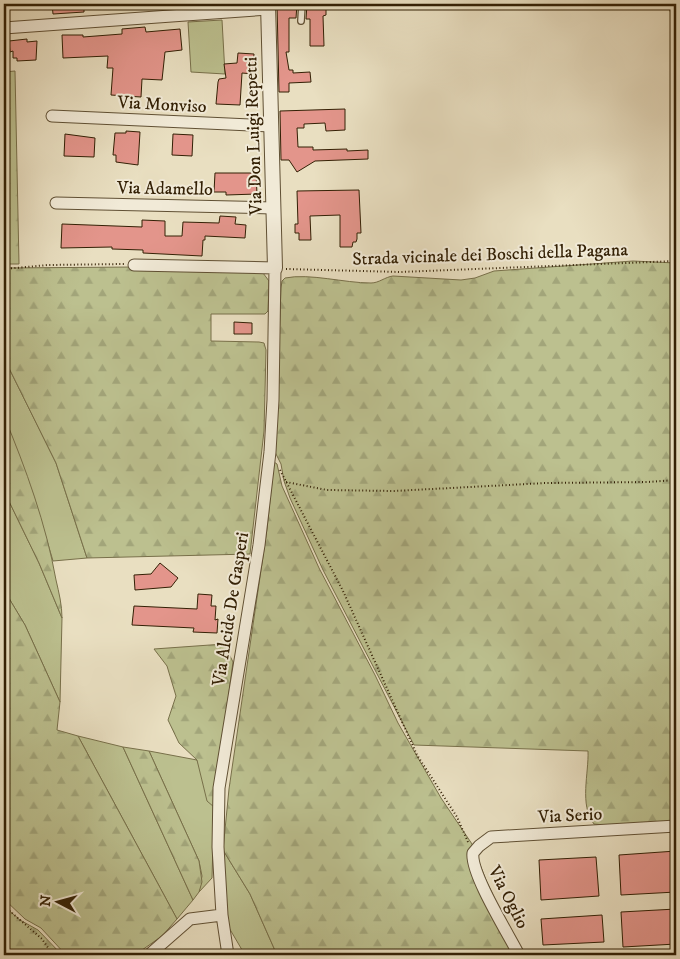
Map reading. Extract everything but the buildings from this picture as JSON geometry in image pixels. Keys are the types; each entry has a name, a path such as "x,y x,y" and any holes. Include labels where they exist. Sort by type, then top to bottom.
{"street":[{"path":"674,4 676,10"},
{"path":"4,28 268,7"},
{"name":"Via Don Luigi Repetti","path":"268,7 275,268"},
{"name":"Via Monviso","path":"52,116 271,126"},
{"name":"Via Adamello","path":"56,203 273,208"},
{"path":"134,264 275,268"},
{"name":"Via Alcide De Gasperi","path":"228,955 222,915 218,847 219,788 259,545 266,480 273,400 275,268"},
{"name":"Via Serio","path":"473,854 479,846 491,837 676,826"},
{"name":"Via Oglio","path":"473,854 474,866 479,878 519,955"},
{"path":"149,955 190,920 222,915"}],"lane":[{"path":"301,21 302,4"}],"path":[{"name":"Strada vicinale dei Boschi della Pagana","path":"275,268 400,272 676,261"},
{"path":"4,269 48,264 134,264"},
{"path":"473,854 457,817 417,755 343,591 286,482 327,490 394,491 546,483 676,480"},
{"path":"4,906 42,939 53,955"}],"green space":[{"path":"222,20 225,74 191,72 188,22"},
{"path":"15,71 19,264 4,264 4,72"},
{"path":"633,261 676,263 676,822 616,826 594,824 589,816 586,798 588,751 414,745 323,570 290,498 281,464 275,452 281,288 282,281 285,278 316,277 361,283 377,282 393,276 461,280 475,278 494,271"},
{"path":"133,267 259,272 263,273 269,281 268,311 265,314 211,314 211,341 259,342 264,343 266,350 264,431 250,554 87,558 56,463 4,358 4,268"},
{"path":"4,358 56,463 87,558 53,561 35,500 4,416"},
{"path":"4,416 41,517 52,559 62,618 39,563 4,491"},
{"path":"274,462 277,464 282,486 319,568 398,723 441,798 472,844 486,880 521,955 277,955 250,894 223,850 229,789 267,529"},
{"path":"4,491 39,563 62,618 60,702 25,625 4,590"},
{"path":"4,590 25,625 60,702 57,730 78,736 177,919 162,936 135,955 66,955 41,928 25,919 4,899"},
{"path":"224,644 233,662 214,807 207,801 197,760 179,743 168,720 176,696 167,666 154,649"},
{"path":"78,736 123,747 193,900 177,919"},
{"path":"123,747 149,751 199,861 202,882 199,892 193,900"},
{"path":"149,751 197,760 214,807 212,878 199,892 202,876 199,861"},
{"path":"223,850 250,894 277,955 245,955 228,926"},
{"path":"4,906 20,920 38,930 62,955 4,955"}]}
